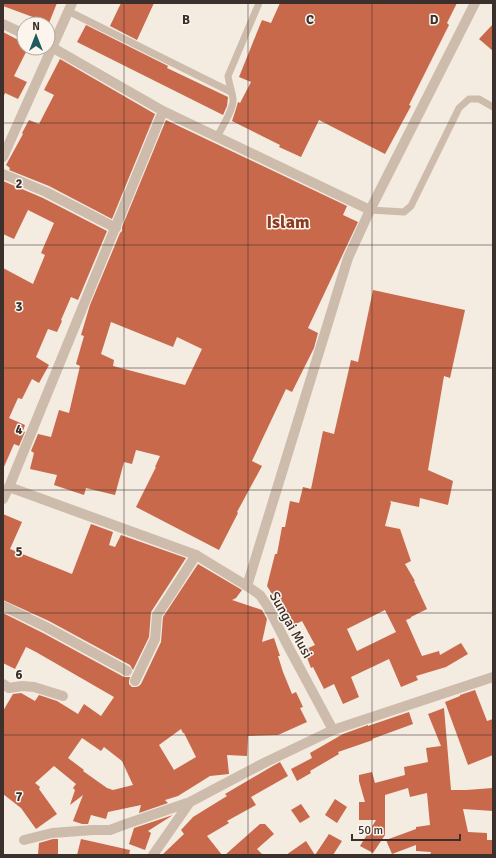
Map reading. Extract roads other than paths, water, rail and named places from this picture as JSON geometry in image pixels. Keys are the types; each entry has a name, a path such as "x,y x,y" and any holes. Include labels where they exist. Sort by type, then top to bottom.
{"street":[{"path":"247,586 348,258 370,210 475,3"},
{"path":"56,34 70,7"},
{"path":"3,24 16,30"},
{"path":"56,49 164,111 370,210"},
{"path":"3,157 46,56"},
{"path":"3,499 164,111"},
{"path":"3,174 46,192 116,228"},
{"name":"Sungai Musi","path":"9,487 196,556 247,586 260,596 268,607 333,730"},
{"path":"135,681 155,639 157,615 196,556"},
{"path":"3,606 46,627 127,671"},
{"path":"24,840 52,833 110,830 190,802 264,763 333,730 493,677"},
{"path":"5,688 22,686 34,687 63,696"},
{"path":"153,855 190,802"}],"lane":[{"path":"217,137 231,109 233,100 228,76 259,3"},
{"path":"70,7 231,92"},
{"path":"370,210 404,212 411,206 459,108 469,99 480,99 493,107"}],"district":[{"name":"Islam","path":"288,222"}]}
